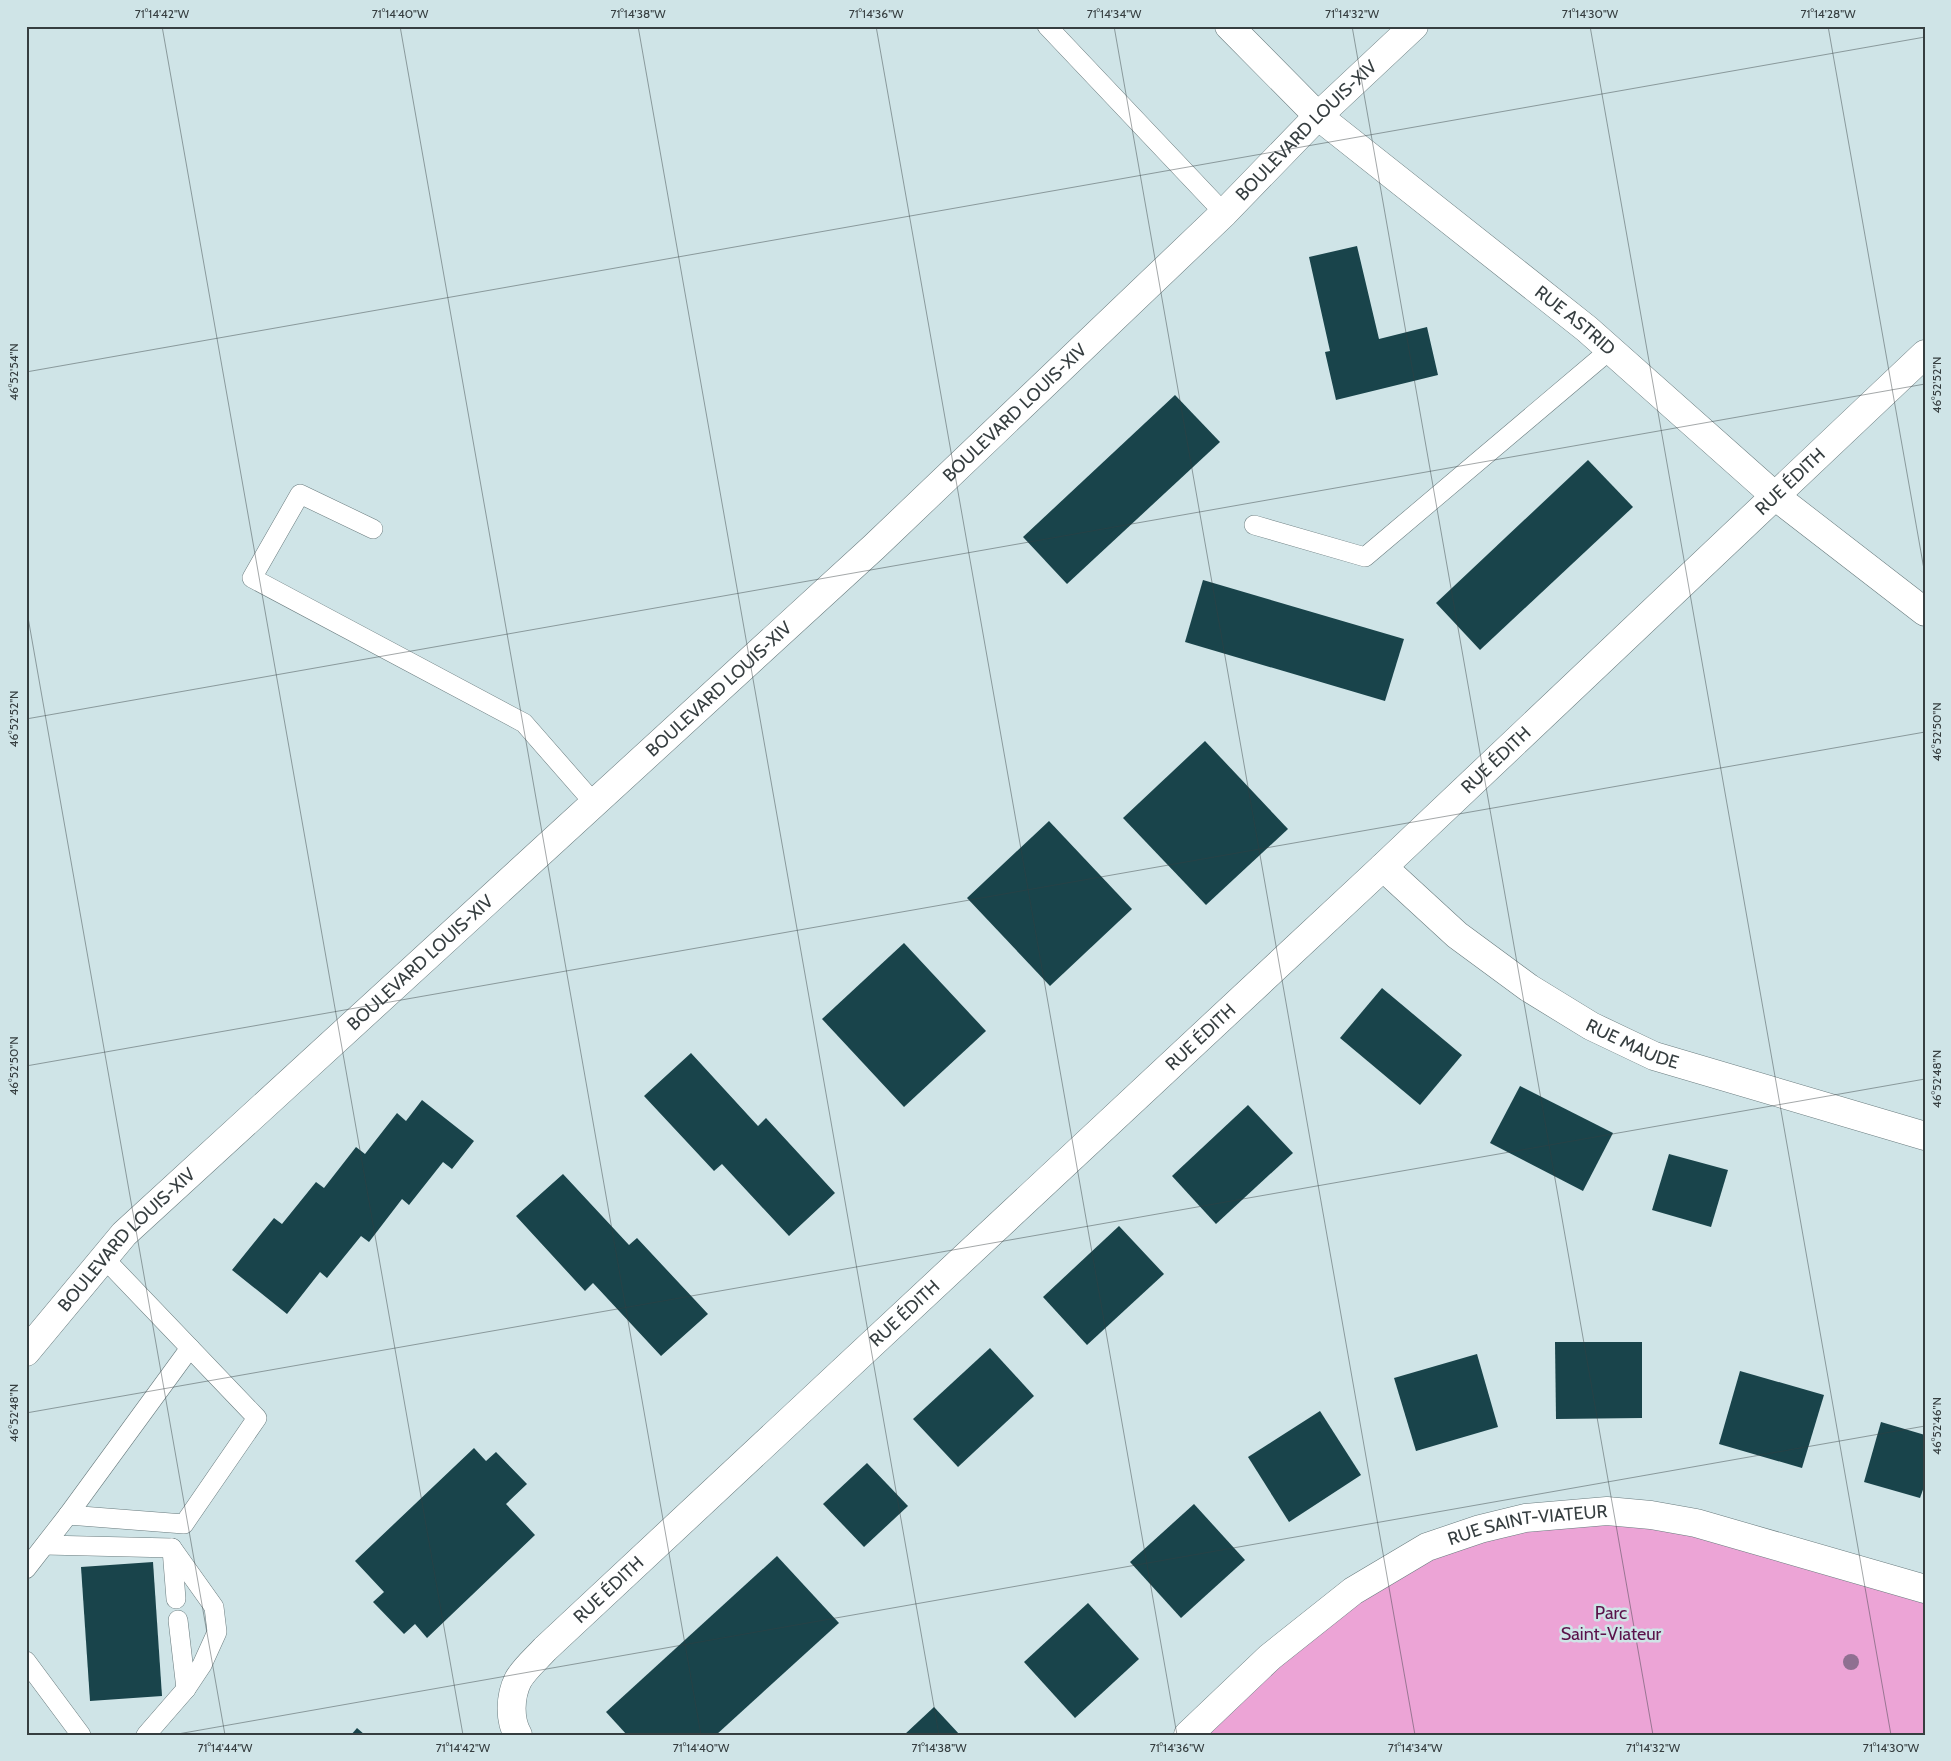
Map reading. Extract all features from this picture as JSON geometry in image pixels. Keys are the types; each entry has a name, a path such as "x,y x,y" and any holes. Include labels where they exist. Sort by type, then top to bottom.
{"street":[{"name":"RUE ASTRID","path":"1229,26 1318,116 1611,349 1775,496 1925,612"},
{"name":"BOULEVARD LOUIS-XIV","path":"26,1352 124,1234 874,547 1224,212 1318,116 1414,26"},
{"name":"RUE ÉDITH","path":"518,1735 515,1730 511,1706 518,1680 544,1649 1383,867 1925,354"},
{"name":"RUE MAUDE","path":"1383,867 1457,935 1530,988 1591,1026 1654,1056 1925,1136"},
{"name":"RUE SAINT-VIATEUR","path":"1188,1735 1270,1657 1353,1591 1427,1548 1480,1529 1525,1518 1607,1512 1651,1515 1696,1523 1925,1589"}],"lane":[{"path":"1047,26 1224,212"},
{"path":"1254,524 1365,557 1611,349"},
{"path":"373,529 300,494 252,578 524,723 594,804"},
{"path":"68,1515 184,1524 257,1418 104,1258"},
{"path":"26,1569 68,1515 190,1348"},
{"path":"45,1545 172,1548"},
{"path":"172,1548 176,1599"},
{"path":"146,1735 186,1689 202,1665 217,1632 214,1607 172,1548"},
{"path":"178,1620 186,1689"},
{"path":"26,1661 81,1735"}],"green space":[{"name":"Parc Saint-Viateur","path":"1607,1511 1925,1589 1925,1735 1188,1735 1427,1547"}],"building":[{"path":"1357,246 1379,339 1427,327 1438,375 1336,400 1325,352 1330,351 1309,257"},
{"path":"1175,395 1220,442 1067,584 1023,537"},
{"path":"1588,460 1633,507 1480,650 1436,603"},
{"path":"1203,580 1404,639 1385,701 1185,642"},
{"path":"1205,741 1288,829 1206,905 1123,818"},
{"path":"1049,821 1132,909 1050,986 967,898"},
{"path":"904,943 986,1031 904,1107 822,1019"},
{"path":"1382,988 1462,1055 1420,1105 1340,1038"},
{"path":"691,1053 758,1126 766,1118 835,1193 789,1236 722,1164 714,1171 644,1096"},
{"path":"1520,1086 1613,1133 1583,1191 1490,1143"},
{"path":"422,1100 474,1141 452,1169 443,1162 409,1205 402,1199 369,1242 361,1236 327,1278 320,1272 287,1314 232,1270 274,1218 282,1224 316,1182 324,1188 356,1147 365,1154 397,1113 406,1121"},
{"path":"1248,1105 1293,1153 1216,1224 1172,1176"},
{"path":"1669,1154 1728,1170 1711,1227 1652,1210"},
{"path":"563,1174 629,1245 637,1238 708,1314 661,1356 593,1283 585,1291 516,1216"},
{"path":"1119,1226 1164,1274 1087,1345 1043,1297"},
{"path":"1555,1342 1642,1342 1642,1418 1556,1419"},
{"path":"990,1348 1034,1396 958,1467 913,1419"},
{"path":"1477,1354 1498,1427 1416,1451 1394,1378"},
{"path":"1740,1371 1824,1395 1802,1468 1719,1444"},
{"path":"1320,1411 1361,1475 1289,1522 1248,1457"},
{"path":"1881,1422 1925,1435 1925,1484 1920,1498 1864,1482"},
{"path":"474,1448 486,1461 496,1452 527,1484 506,1504 535,1535 427,1638 415,1624 404,1634 373,1602 384,1592 355,1561"},
{"path":"867,1463 908,1506 864,1547 823,1504"},
{"path":"1194,1504 1245,1560 1181,1618 1130,1562"},
{"path":"777,1556 839,1623 716,1735 627,1735 606,1712"},
{"path":"153,1562 162,1696 90,1701 81,1567"},
{"path":"1088,1603 1139,1659 1075,1718 1024,1662"},
{"path":"934,1707 960,1735 904,1735"},
{"path":"357,1728 365,1735 351,1735"}]}
